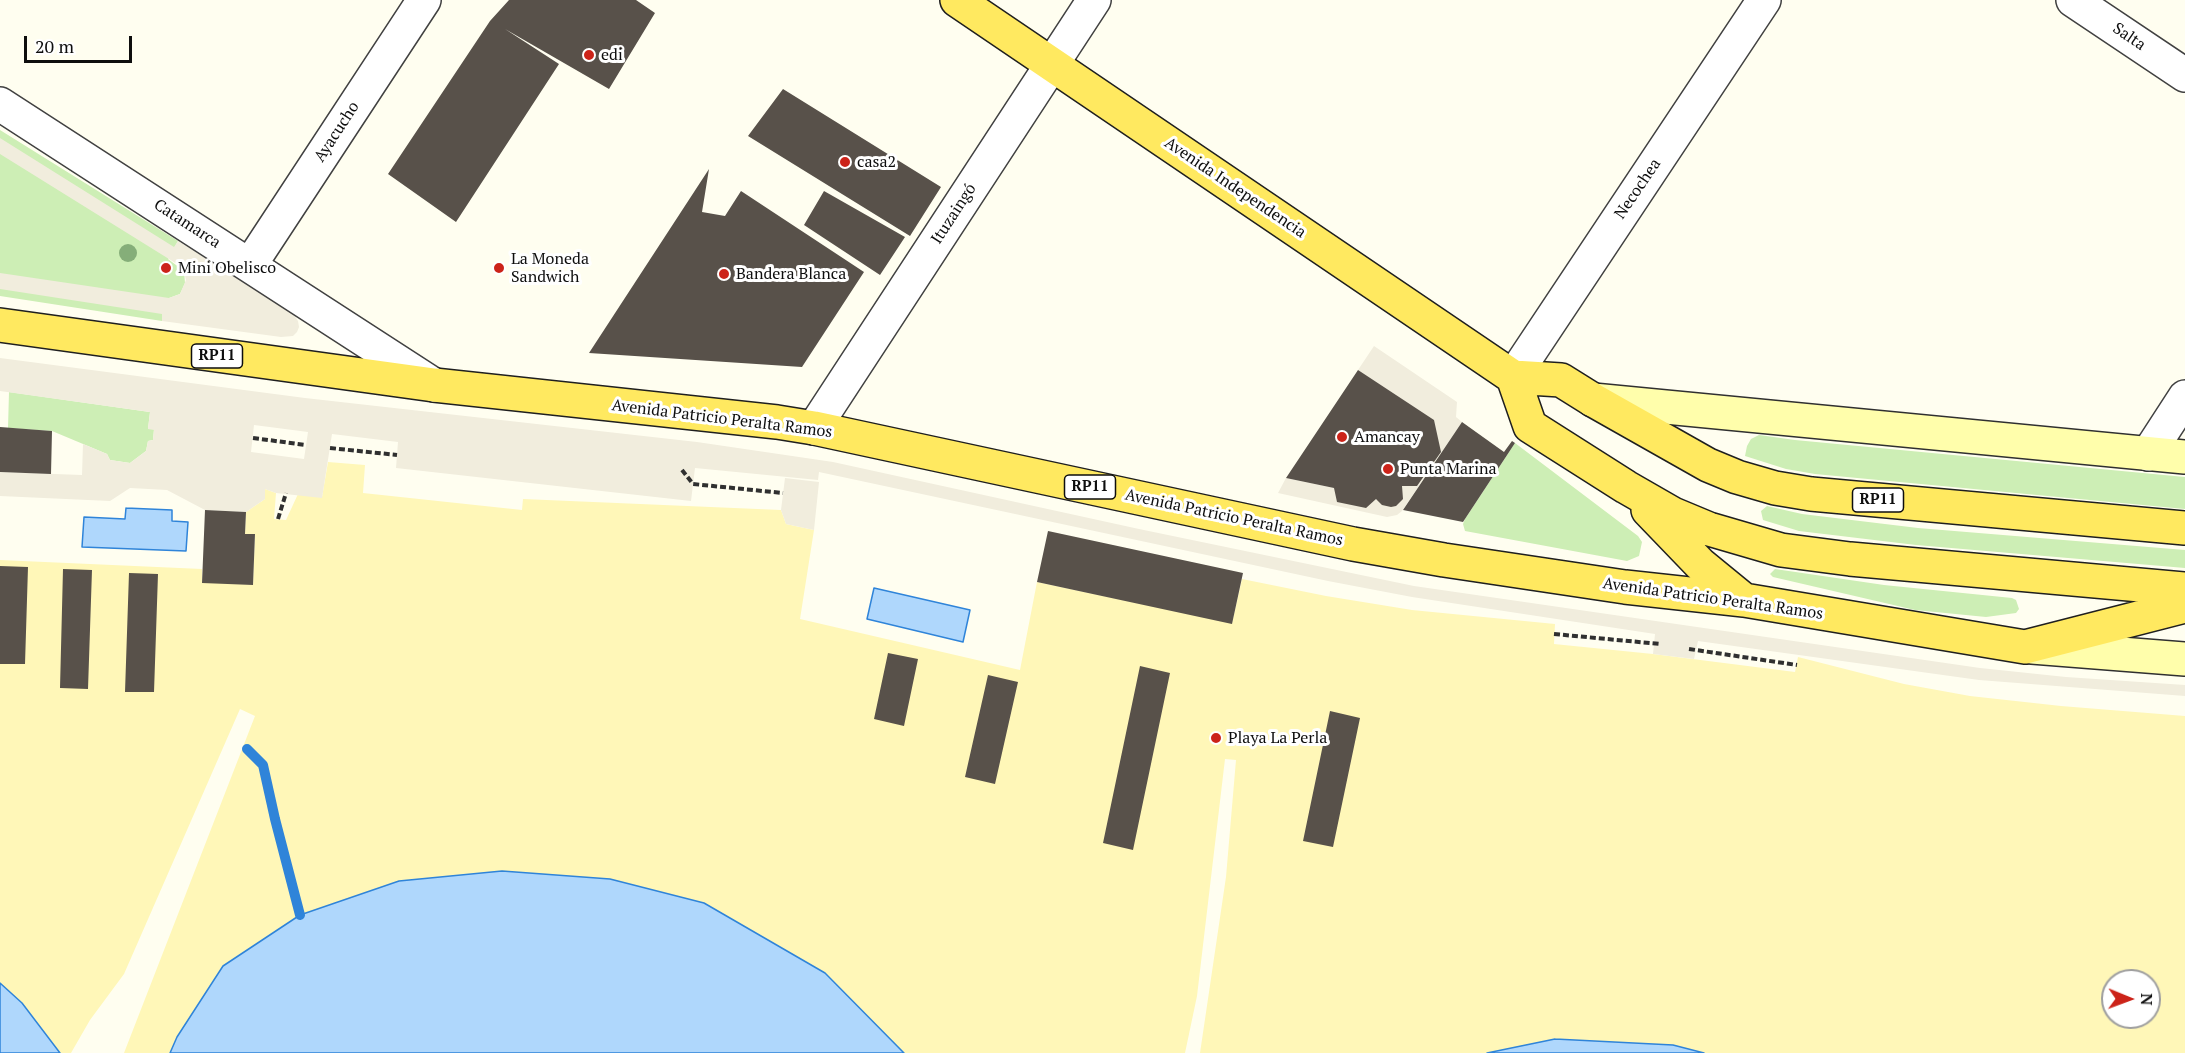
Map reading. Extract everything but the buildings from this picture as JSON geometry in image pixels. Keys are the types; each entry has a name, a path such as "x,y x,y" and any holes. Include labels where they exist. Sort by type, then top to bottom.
{"main road":[{"name":"Avenida Independencia","path":"957,0 1513,377"},
{"name":"Avenida Patricio Peralta Ramos","path":"0,325 434,386 814,428 1353,544 1444,560 1625,587 1744,600 2025,647 2185,659"},
{"name":"RP11","path":"1513,377 1561,380 1708,465 1737,477 1775,488 1811,494 2185,528"},
{"path":"1513,377 1530,426 1672,514 1709,530 1781,550 1902,565 2185,590"},
{"path":"1593,400 2185,458"},
{"path":"1626,487 1700,564 1744,600"},
{"path":"2025,647 2185,606"}],"street":[{"name":"Ayacucho","path":"250,265 424,0"},
{"name":"Ituzaingó","path":"814,428 1094,0"},
{"name":"Necochea","path":"1513,377 1764,0"},
{"name":"Salta","path":"2073,0 2185,75"},
{"name":"Catamarca","path":"0,104 434,386"},
{"path":"2148,454 2185,397"}],"path":[{"path":"253,438 306,445"},
{"path":"330,448 397,455"},
{"path":"682,470 693,484 783,493"},
{"path":"278,519 286,493"},
{"path":"1554,634 1660,644"},
{"path":"1689,649 1797,665"}],"green space":[{"path":"0,130 178,241 168,259 184,271 185,283 180,294 169,298 162,321 0,296"},
{"path":"9,392 150,412 148,429 154,429 153,440 148,441 146,451 130,463 110,460 107,454 52,431 8,428"},
{"path":"1759,435 2185,477 2185,509 1815,474 1786,469 1745,456 1751,439"},
{"path":"1515,443 1638,536 1642,542 1639,556 1627,561 1465,531 1463,524 1465,519"},
{"path":"1767,506 1802,514 1918,528 2185,550 2185,568 1916,545 1799,531 1763,520 1761,511"},
{"path":"1775,569 1884,585 2012,598 2016,600 2019,609 2016,613 1986,617 1915,610 1773,577 1770,574"}],"sand":[{"name":"Playa La Perla","path":"328,462 365,465 363,493 522,510 523,499 781,510 786,524 814,530 800,619 1020,670 1037,582 1232,623 1242,579 1412,610 1555,624 1554,644 1795,672 1798,657 1904,684 1970,696 2185,716 2185,1053 1704,1053 1673,1045 1555,1039 1487,1053 1200,1053 1226,877 1236,760 1225,759 1197,996 1185,1053 904,1053 825,973 223,966 177,1037 170,1053 124,1053 255,716 240,709 124,974 90,1020 71,1053 60,1053 22,1003 0,983 0,560 202,569 202,582 253,584 255,535 245,534 246,512 265,499 265,489 276,493 274,519 286,520 298,494 322,497"}],"shaded area":[{"path":"0,138 174,247 178,241 291,311 298,321 297,332 293,336 281,337 162,321 162,314 0,289 0,273 169,298 180,294 186,280 184,271 177,264 0,154"},
{"path":"1374,346 1457,402 1456,417 1462,422 1402,511 1397,515 1387,517 1278,493 1286,478 1334,488 1398,491 1437,435 1358,370"},
{"path":"0,358 305,398 697,442 833,462 1414,586 1980,668 2066,677 2185,685 2185,696 1979,680 1698,641 1694,659 1653,654 1655,634 1412,597 1328,581 819,472 818,480 695,468 691,501 396,468 398,442 332,434 322,498 276,493 265,489 265,499 246,512 205,510 167,490 130,488 110,501 0,496 0,472 82,475 83,444 107,454 110,460 130,463 146,451 148,441 153,440 154,430 148,429 150,412 0,391","holes":["254,425 308,432 304,459 251,452"]},
{"path":"785,478 819,482 814,530 786,524 781,510"}],"water":[{"path":"126,508 172,510 172,521 188,522 186,551 82,547 84,517 125,519"},
{"path":"874,588 970,610 963,642 867,619"},
{"path":"502,871 610,879 704,903 825,973 904,1053 170,1053 177,1037 223,966 300,915 399,881"},
{"path":"0,983 22,1003 60,1053 0,1053"},
{"path":"1555,1039 1673,1045 1704,1053 1487,1053"}],"waterway":[{"path":"247,749 263,765 300,915"}],"place":[{"name":"edi","path":"589,55"},
{"name":"casa2","path":"845,162"},
{"name":"Mini Obelisco","path":"166,268"},
{"name":"La Moneda Sandwich","path":"499,268"},
{"name":"Bandera Blanca","path":"724,274"},
{"name":"Amancay","path":"1342,437"},
{"name":"Punta Marina","path":"1388,469"},
{"name":"Playa La Perla","path":"1216,738"}]}
